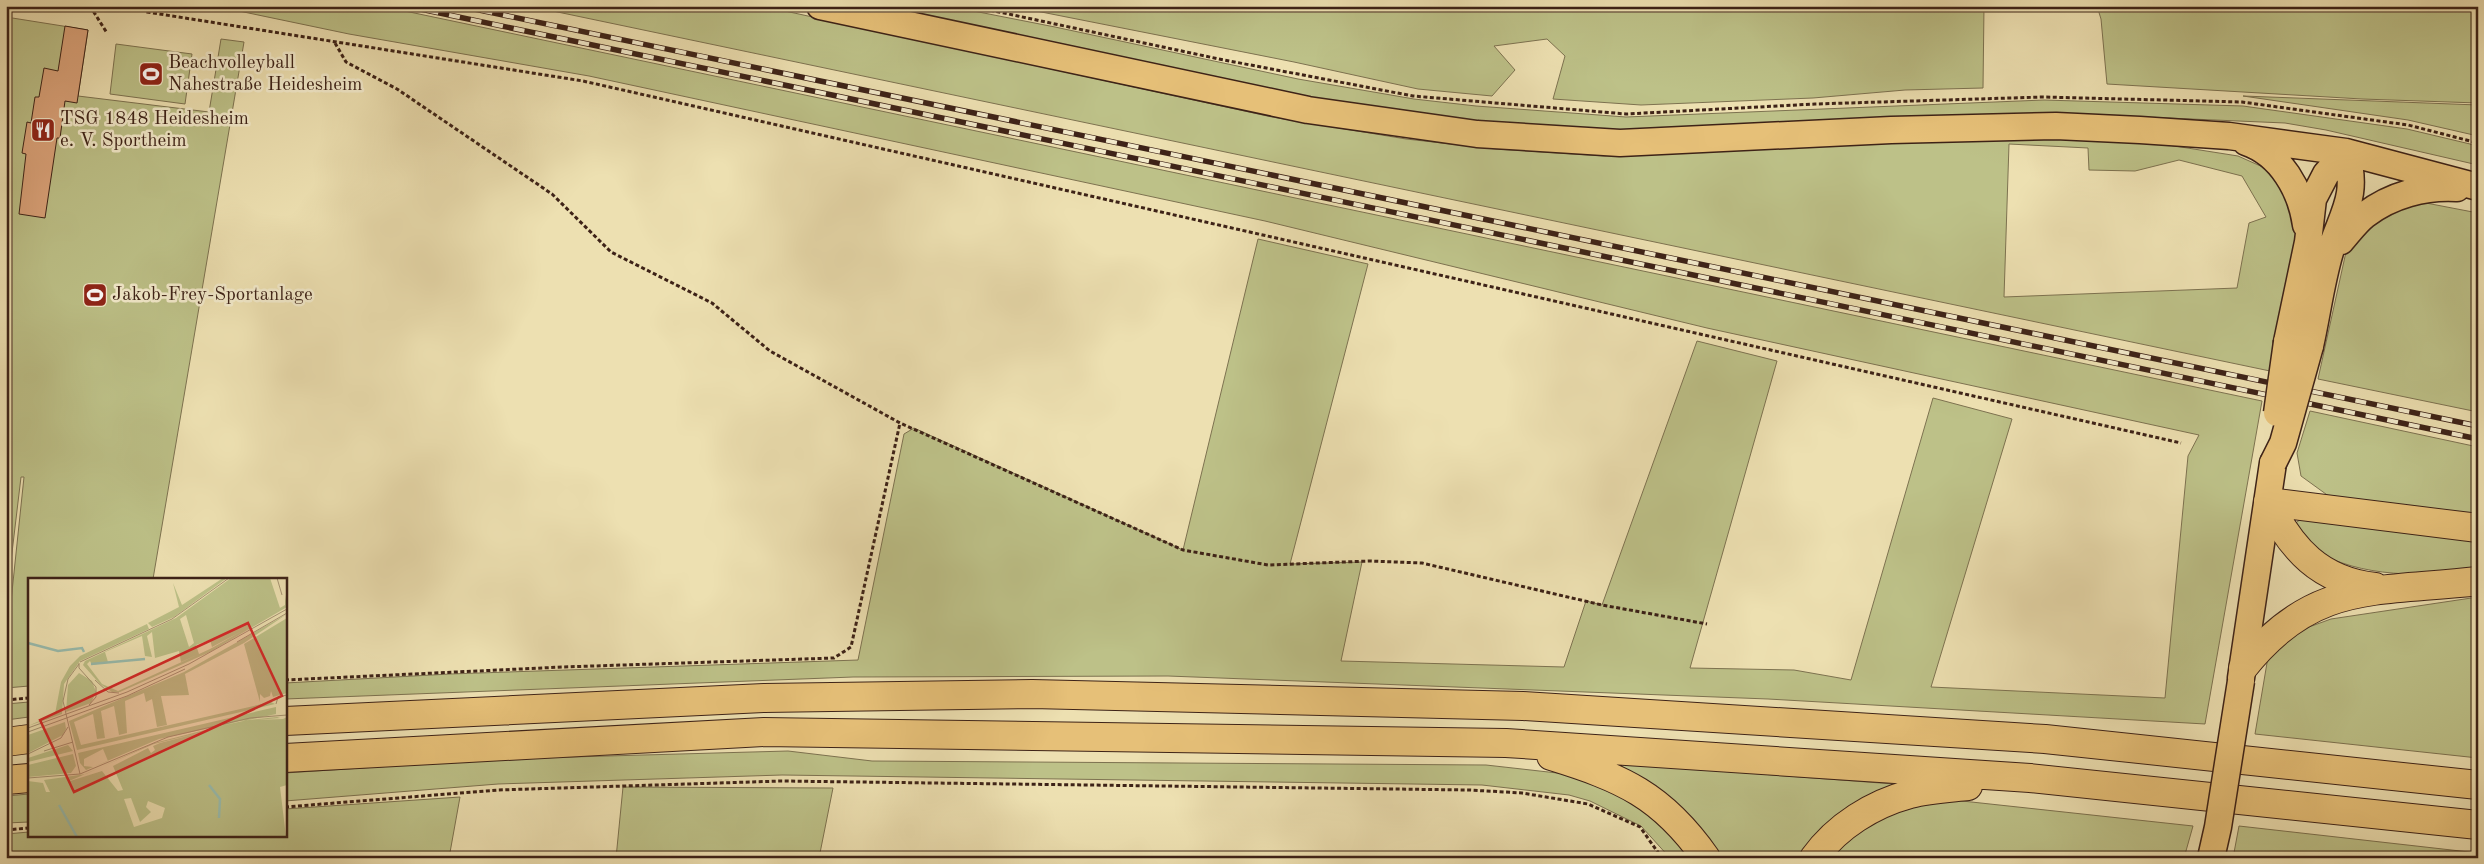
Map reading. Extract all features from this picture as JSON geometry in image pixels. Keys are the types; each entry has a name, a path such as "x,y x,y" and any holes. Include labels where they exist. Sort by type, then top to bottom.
{"highway":[{"path":"2268,502 2478,528"},
{"path":"2268,502 2282,531 2303,555 2337,577 2359,585 2391,589"},
{"path":"2242,674 2261,645 2282,625 2307,610 2334,598 2362,591 2478,580"},
{"path":"286,721 764,698 1032,694 1523,706 2045,739 2478,784"},
{"path":"286,758 764,732 1506,743 2030,778 2478,825"},
{"path":"6,742 28,739"},
{"path":"1506,743 1600,772 1628,784 1668,813 1690,836 1706,858"},
{"path":"6,780 28,778"},
{"path":"1814,858 1833,836 1846,825 1880,804 1911,793 2030,778"}],"main road":[{"path":"820,6 1308,110 1477,134 1620,143 1891,130 2056,126 2229,136 2346,152 2478,189"},
{"path":"2229,136 2253,144 2275,158 2294,184 2319,247"},
{"path":"2319,247 2351,200 2351,168 2346,152"},
{"path":"2211,858 2218,827 2273,463 2283,443 2299,344 2319,247 2313,199 2326,174 2346,152"},
{"path":"2319,247 2388,200 2414,191 2442,187 2478,189"}],"path":[{"path":"90,6 106,33"},
{"path":"135,6 147,12 583,81 2181,443"},
{"path":"971,6 1219,59 1413,96 1626,114 1815,104 2043,97 2242,102 2408,125 2478,143"},
{"path":"335,42 346,62 397,89 552,194 611,252 712,303 770,351 900,423 1183,550 1268,565 1369,561 1422,563 1602,605 1707,624"},
{"path":"286,680 563,667 834,658 851,646 900,423"},
{"path":"6,700 28,698"},
{"path":"286,807 498,790 782,781 1468,790 1522,793 1588,804 1640,827 1662,858"},
{"path":"6,830 28,828"}],"green space":[{"path":"215,6 381,6 2262,401 2205,724 1768,699 1168,676 853,677 286,699 286,683 450,674 858,660 904,434 914,428 1183,550 1258,239 1368,264 1290,564 1362,562 1341,661 1564,667 1586,601 1602,605 1697,341 1777,361 1690,668 1794,670 1851,680 1933,398 2012,419 1931,687 2165,698 2188,456 2199,435 1707,328 1265,221 589,76 349,34"},
{"path":"529,6 762,6 1272,117 1406,139 1496,149 1605,156 2008,138 2088,138 2162,144 2238,156 2265,168 2281,181 2297,222 2296,262 2270,371","holes":["2009,144 2088,148 2089,170 2135,171 2179,160 2242,176 2266,217 2249,223 2237,288 2004,297"]},
{"path":"875,6 948,6 1298,79 1414,99 1476,106 1626,117 2044,100 2243,106 2407,129 2470,144 2478,147 2478,165 2326,130 2285,123 2098,115 1621,132 1473,124 1298,98 1050,42"},
{"path":"1011,6 1984,6 1983,88 1905,90 1813,98 1641,105 1553,99 1565,56 1547,39 1494,46 1515,70 1492,96 1418,89 1294,62"},
{"path":"2097,6 2478,6 2478,103 2362,99 2107,84 2101,19"},
{"name":"Jakob-Frey-Sportanlage","path":"6,17 88,30 78,96 209,112 221,39 244,42 153,578 28,578 28,686 6,688 6,631 8,630 24,477 21,477 6,603"},
{"name":"Beachvolleyball Nahestraße Heidesheim","path":"116,44 192,54 185,104 110,94"},
{"path":"2243,96 2478,105 2478,136 2408,120"},
{"path":"2426,203 2478,213 2478,412 2318,379 2346,252 2360,233 2395,208"},
{"path":"2310,411 2478,447 2478,515 2330,497 2301,476 2297,453"},
{"path":"2301,519 2478,538 2478,571 2415,574 2393,573 2351,566 2331,559 2310,547 2293,525"},
{"path":"2478,597 2478,758 2255,734 2268,657 2298,631 2331,619"},
{"path":"28,702 28,717 6,720 6,704"},
{"path":"788,751 872,761 1486,765 1575,775 1604,785 1653,814 1693,858 1670,858 1641,826 1590,801 1569,795 1482,785 782,775 498,784 286,801 286,773 500,759"},
{"path":"1601,762 1907,785 1805,858 1717,858"},
{"path":"623,787 833,788 819,858 616,858"},
{"path":"28,794 28,822 6,823 6,796"},
{"path":"460,797 449,858 6,858 6,834 28,832 28,836 286,836 286,809"},
{"path":"1953,800 2193,826 2184,858 1831,858 1855,833 1875,819 1896,809 1918,802"},
{"path":"2239,826 2478,853 2478,858 2388,858 2347,853 2328,853 2309,858 2233,858"}],"building":[{"path":"65,26 88,30 77,103 65,101 60,138 57,138 45,218 19,214 26,154 22,153 27,122 31,123 35,97 39,97 44,68 58,71"}],"railway":[{"path":"406,6 2478,439"},
{"path":"460,6 2478,426"}],"place":[{"name":"Beachvolleyball Nahestraße Heidesheim","path":"151,74"},
{"name":"TSG 1848 Heidesheim e. V. Sportheim","path":"43,130"},
{"name":"Jakob-Frey-Sportanlage","path":"95,295"}]}
